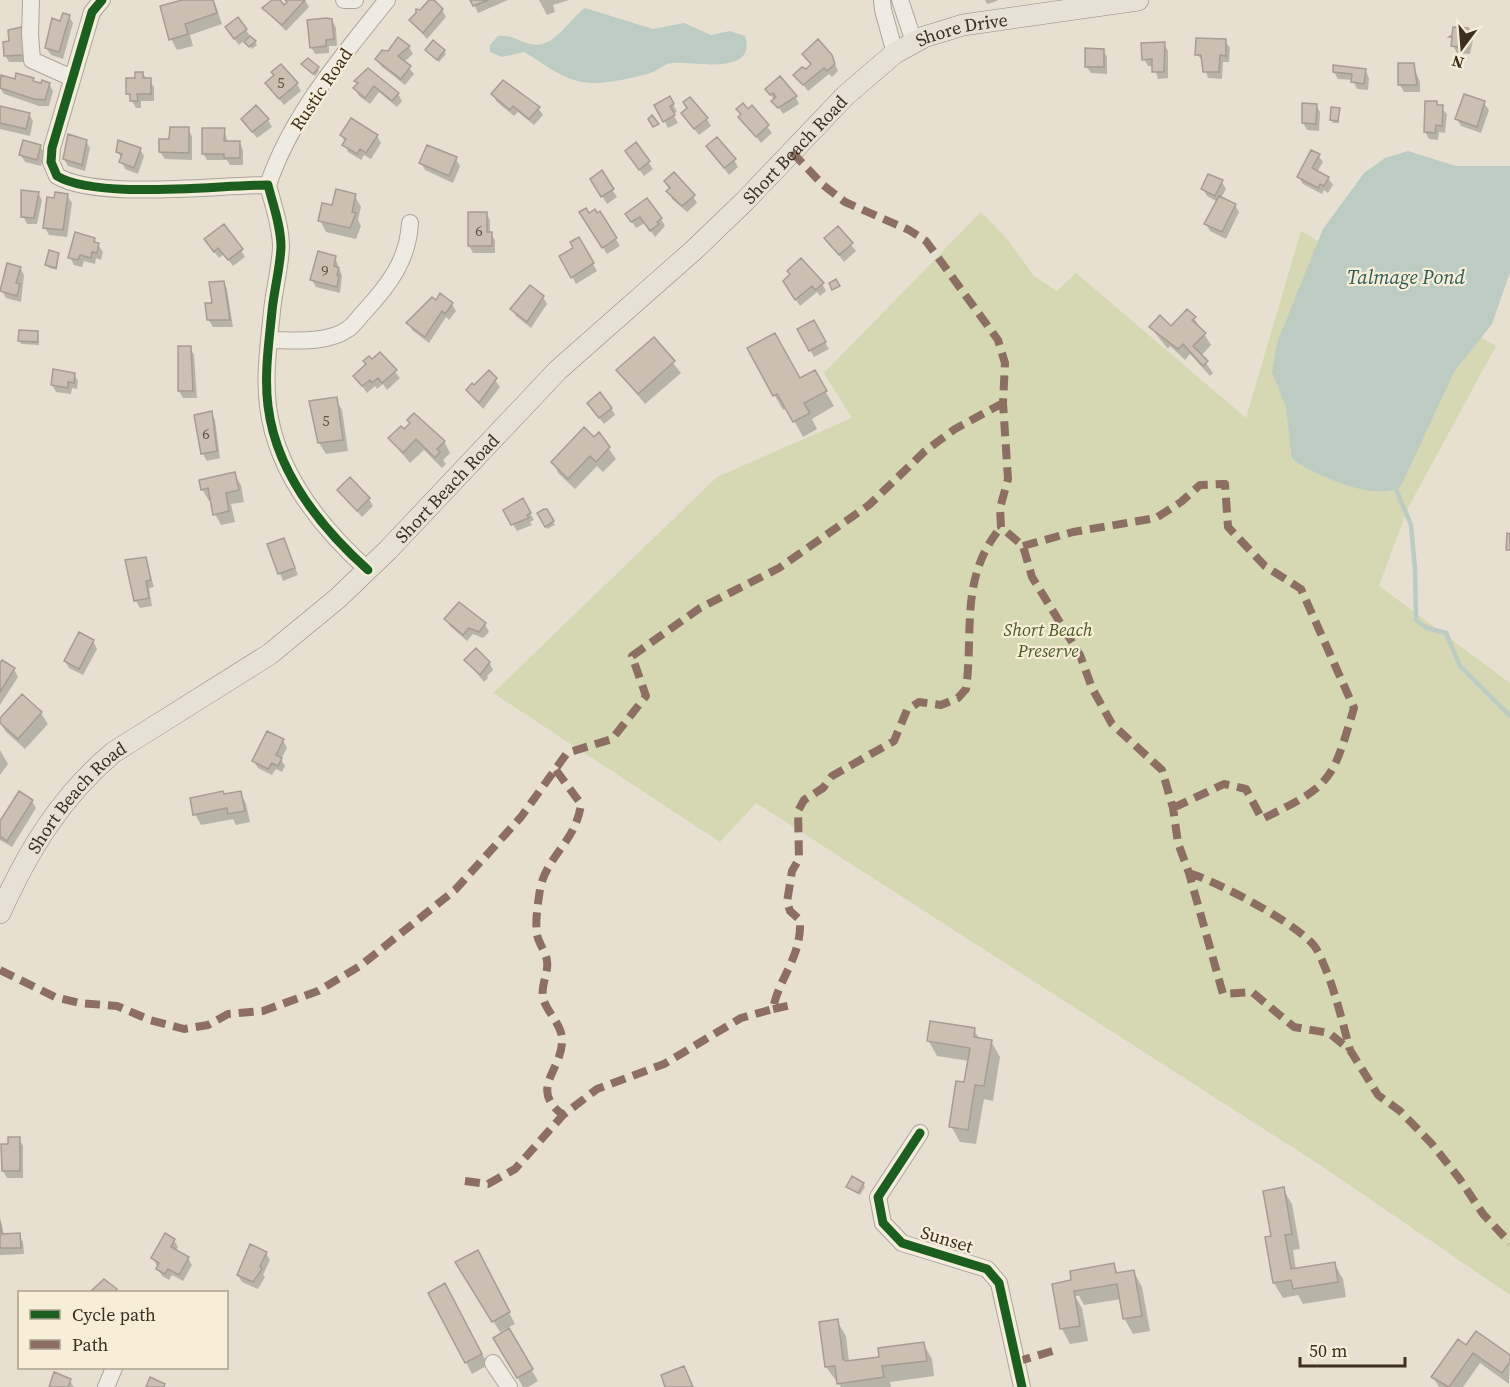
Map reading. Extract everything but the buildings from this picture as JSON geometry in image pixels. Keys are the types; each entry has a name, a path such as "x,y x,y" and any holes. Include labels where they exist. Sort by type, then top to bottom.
{"main road":[{"name":"Shore Drive","path":"895,53 914,42 963,25 1138,0"},
{"name":"Short Beach Road","path":"0,913 29,854 49,821 93,769 123,747 270,654 305,627 368,570 558,370 694,250 745,201 846,95 895,53"}],"street":[{"path":"31,0 32,60 72,78"},
{"path":"102,0 92,12 72,78 51,162 57,176 64,180 120,189 268,185 278,219 281,247 270,340 267,377 268,406 282,460 296,488 313,510 368,570"},
{"path":"344,0 355,0"},
{"name":"Rustic Road","path":"268,185 276,162 297,121 321,84 387,0"},
{"path":"882,0 895,53"},
{"path":"900,0 914,42"},
{"path":"270,340 325,338 348,329 379,296 400,267 409,242 410,223"},
{"name":"Sunset","path":"920,1133 878,1197 883,1222 902,1243 987,1269 999,1282 1022,1387"},
{"path":"493,1363 510,1387"},
{"path":"106,1387 114,1369"}],"green space":[{"name":"Short Beach Preserve","path":"981,212 1008,240 1034,276 1057,291 1076,273 1246,418 1301,231 1496,346 1408,508 1379,586 1510,683 1510,1295 1323,1167 756,803 720,842 493,693 717,477 852,418 824,373"}],"water":[{"path":"585,8 653,29 684,23 711,35 730,31 745,36 746,49 742,57 733,62 721,64 671,63 640,76 594,83 565,77 524,52 502,57 490,52 490,45 498,36 510,37 530,44 539,45 546,42 554,38"},
{"name":"Talmage Pond","path":"1408,151 1456,166 1510,166 1510,272 1492,324 1454,372 1401,486 1391,491 1377,491 1346,485 1330,479 1292,459 1286,407 1272,372 1277,343 1323,229 1364,173 1385,158"}],"waterway":[{"path":"1396,489 1411,525 1416,620 1427,628 1446,633 1460,666 1510,716"}],"marked path":[{"path":"792,152 823,185 845,202 909,230 926,241 998,340 1005,363 1003,403 1008,479 1000,508 1001,527 1023,546 1032,577 1080,655 1092,688 1112,724 1162,770 1173,808 1178,843 1189,873 1223,994 1252,992 1294,1027 1329,1033 1350,1050 1378,1095 1400,1111 1431,1143 1459,1178 1483,1214 1510,1243"},
{"path":"0,970 55,997 80,1003 117,1006 150,1020 184,1029 208,1025 228,1014 263,1011 318,991 360,966 455,890 521,817 567,753 612,739 646,696 632,656 700,608 779,568 869,505 925,451 955,429 1003,403"},
{"path":"1023,546 1073,532 1156,518 1181,502 1200,485 1225,484 1228,527 1265,566 1301,589 1354,708 1334,767 1326,778 1303,798 1262,819 1246,789 1224,784 1173,808"},
{"path":"556,770 581,804 568,839 544,877 540,889 537,918 537,935 547,961 543,986 544,1001 562,1038 558,1060 547,1087 548,1096 563,1115 597,1089 664,1064 741,1018 773,1009 794,956 800,933 800,920 790,911 787,902 792,871 799,859 798,811 804,800 823,788 832,776 894,741 907,710 919,702 941,705 958,698 966,689 974,585 988,546 1001,527"},
{"path":"1189,873 1219,885 1259,906 1309,940 1317,950 1328,974 1350,1050"},
{"path":"773,1009 792,1005"},
{"path":"465,1181 488,1184 515,1169 563,1115"},
{"path":"1016,1362 1059,1349"}],"cycle path":[{"path":"102,0 92,12 52,148 51,162 57,176 75,183 100,188 158,190 268,185 281,239 267,370 268,406 273,430 290,476 303,497 333,536 368,570"},
{"path":"920,1133 878,1197 883,1223 902,1243 987,1269 999,1283 1022,1387"}]}
